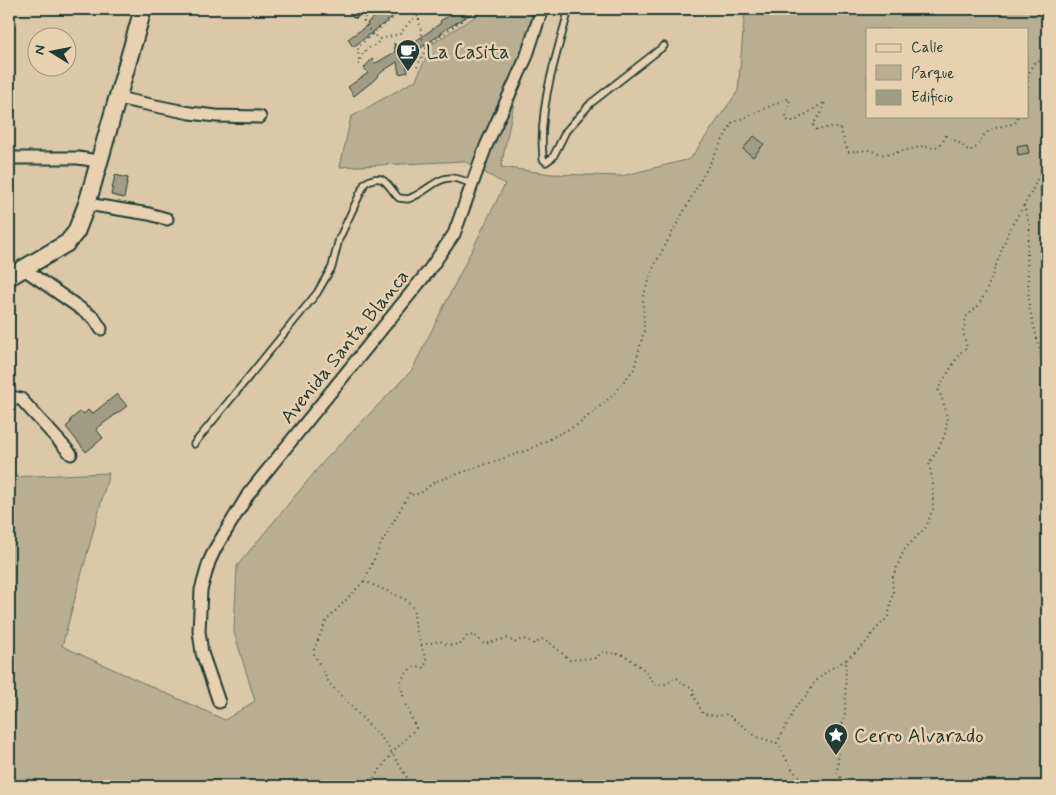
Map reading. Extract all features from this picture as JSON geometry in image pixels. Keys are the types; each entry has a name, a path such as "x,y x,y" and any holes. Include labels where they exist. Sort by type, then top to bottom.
{"main road":[{"path":"9,277 62,247 71,239 79,225 87,204 143,9"}],"street":[{"name":"Avenida Santa Blanca","path":"219,702 202,653 198,626 201,590 215,548 249,494 427,273 454,234 486,146 526,58 542,9"},
{"path":"117,98 190,113 216,116 260,117"},
{"path":"9,158 78,158 98,162"},
{"path":"87,204 149,214 167,219"},
{"path":"24,269 94,318 101,329"},
{"path":"9,402 16,398 21,399 71,454"}],"lane":[{"path":"569,9 552,67 544,120 542,159 546,162 554,157 566,131 591,103 664,46"},
{"path":"194,444 317,293 332,267 340,240 365,183 373,179 382,180 389,184 399,198 408,199 440,180 459,179 471,184"}],"path":[{"path":"372,9 364,18 364,23 372,34 380,39"},
{"path":"406,9 372,34 358,47 359,64 362,54 367,49 376,45 380,39 400,34 403,28 411,20 419,16 424,9"},
{"path":"417,9 424,47 428,46"},
{"path":"417,67 428,46 478,9"},
{"path":"1028,73 1034,63 1043,60 1047,62"},
{"path":"412,786 386,743 329,683 313,652 326,621 364,581 381,544 410,492 413,495 421,493 434,482 478,469 537,446 580,424 626,382 634,369 644,331 643,297 649,278 659,255 732,123 786,99 790,99 786,115 788,121 795,121 825,102 822,112 813,124 817,130 840,128 848,152 870,150 885,154 924,146 934,148 942,143 946,136 958,142 969,151 977,147 980,138 988,130 1016,123 1017,118"},
{"path":"777,743 797,705 806,696 815,682 827,670 846,660 864,645 888,616 893,592 892,578 904,550 926,527 933,510 933,485 928,463 944,440 948,425 945,404 938,389 960,353 967,348 962,332 966,317 978,306 986,292 1009,230 1024,205 1043,166 1047,145"},
{"path":"1024,205 1030,226 1027,253 1028,307 1047,371"},
{"path":"364,581 406,600 413,608 416,629 426,658 425,668 416,666 409,668 400,680 404,701 416,728 392,753 368,786"},
{"path":"421,645 440,641 448,645 461,644 467,636 474,635 484,644 508,638 514,642 526,638 534,644 543,639 570,660 595,658 603,652 624,655 642,668 656,684 666,684 676,677 685,685 693,688 694,696 703,714 719,716 727,714 757,737 777,743 785,754 791,770 800,776 801,786"},
{"path":"846,660 845,713 841,730 837,772 846,786"}],"green space":[{"path":"483,9 533,9 501,167 551,174 622,176 690,159 738,91 745,9 1047,9 1047,786 9,786 9,477 109,473 62,646 225,720 255,701 234,632 237,566 325,460 412,370 505,184 464,161 340,167 351,117 416,80 432,44 482,12"}],"building":[{"path":"385,9 403,9 353,47 348,39 368,25 367,23"},
{"path":"460,9 478,9 421,48 403,50 441,23 440,21"},
{"path":"394,43 406,63 408,72 399,74 397,62 383,71 354,96 348,87 368,73 364,68 372,59 376,63 395,52"},
{"path":"754,136 764,144 753,157 743,149"},
{"path":"1027,144 1029,153 1018,155 1017,146"},
{"path":"115,175 128,178 124,198 111,195"},
{"path":"117,394 127,406 96,429 103,438 86,452 66,427 71,422 70,420 81,411 84,414 88,410 92,414"}],"place":[{"name":"La Casita","path":"408,72"},
{"name":"Cerro Alvarado","path":"836,756"}]}
